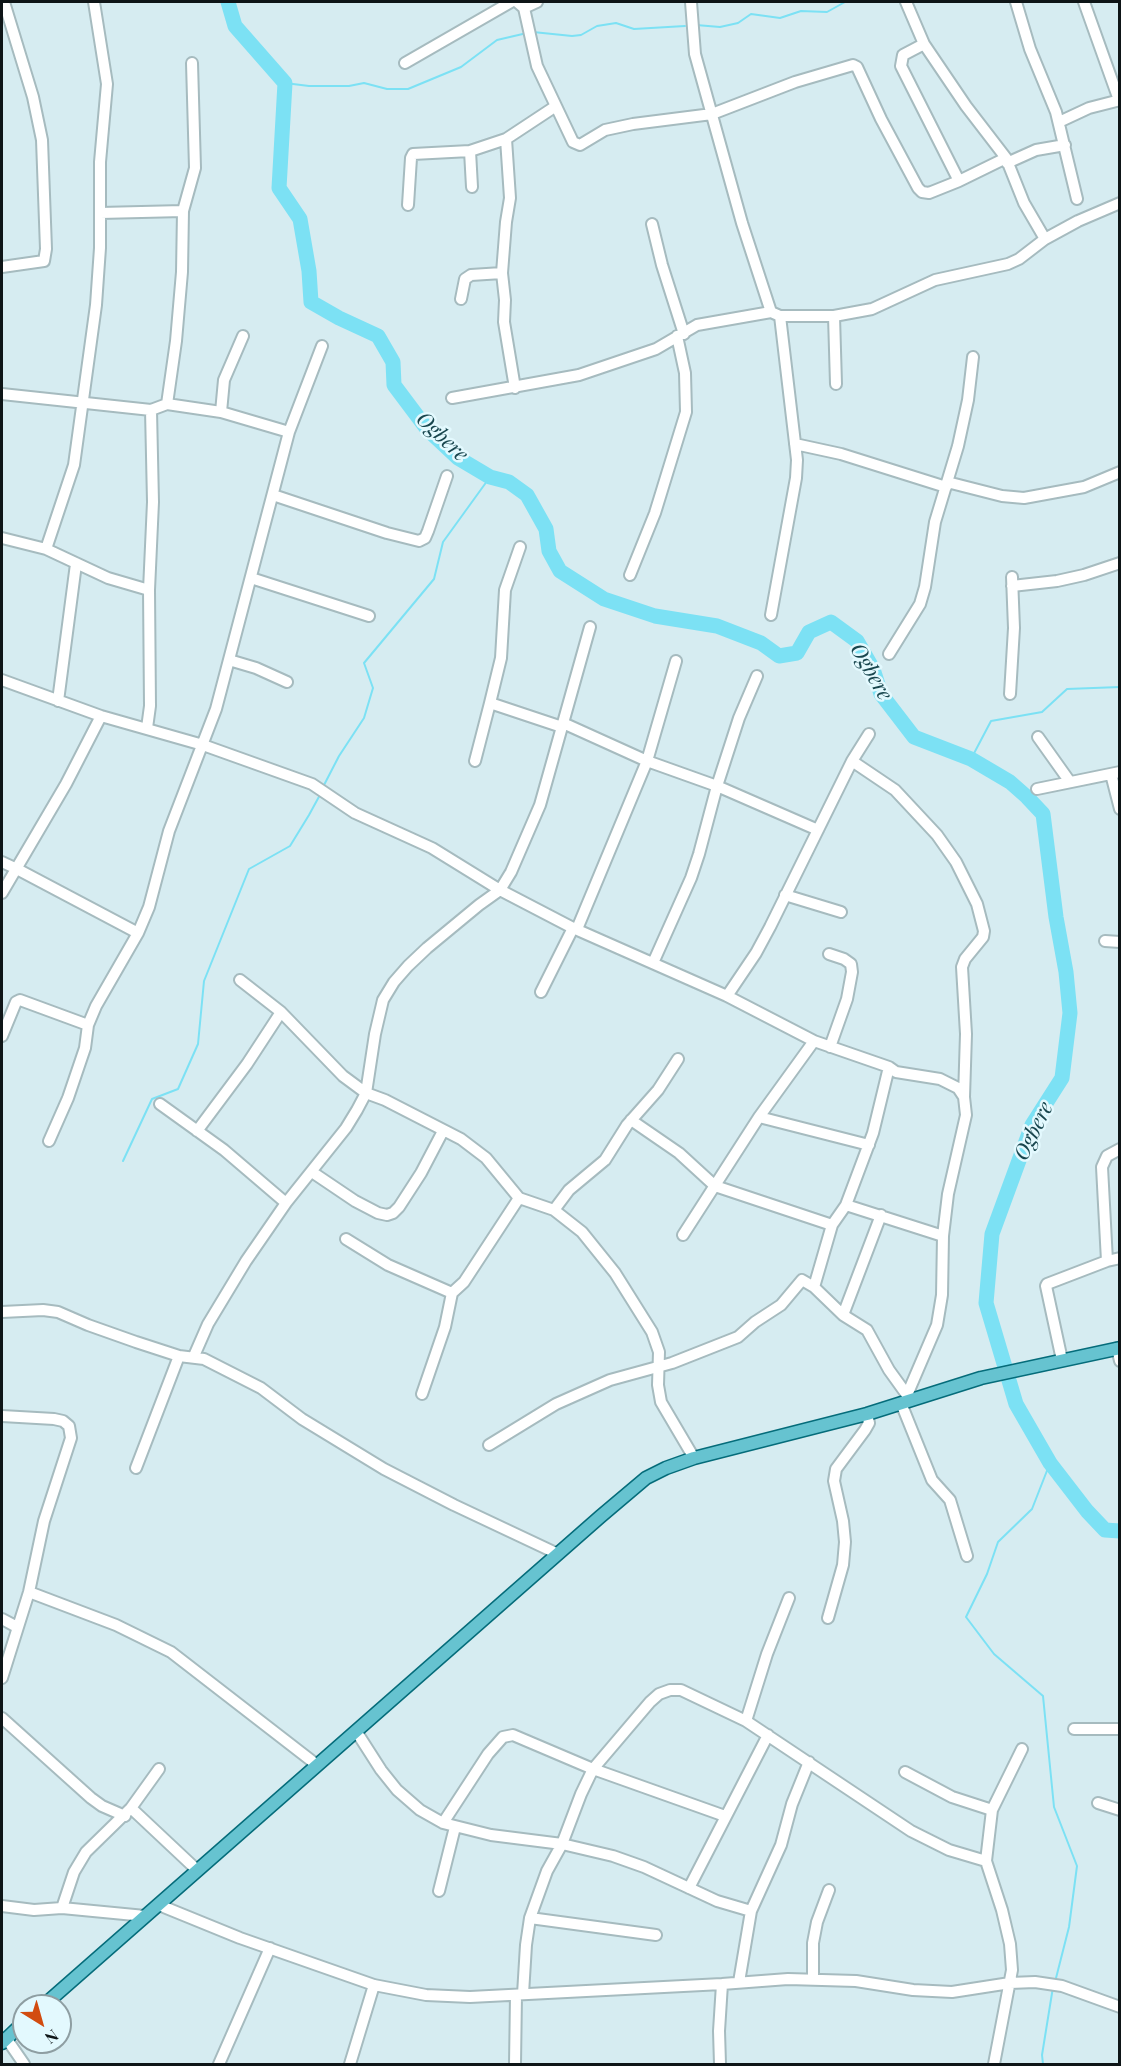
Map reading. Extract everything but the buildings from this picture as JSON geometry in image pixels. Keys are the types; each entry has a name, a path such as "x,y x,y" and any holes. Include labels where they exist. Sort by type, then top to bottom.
{"main road":[{"path":"57,1994 646,1478 694,1458 867,1414 981,1378 1118,1348"}],"street":[{"path":"2,267 44,261 46,249 42,140 33,97 4,2"},
{"path":"46,549 74,465 96,305 100,162 107,84 94,2"},
{"path":"405,63 511,2"},
{"path":"537,2 521,4 537,66 573,142 580,145 605,130 712,114 795,82 853,65 857,67 881,119 922,192 959,181 1006,160 1036,150 1065,145"},
{"path":"691,2 695,54 740,214 775,314 795,444 796,478 771,615"},
{"path":"906,2 924,44 1006,160 1024,203 1045,239"},
{"path":"1016,2 1030,49 1059,122 1077,199"},
{"path":"1059,122 1089,108 1119,100 1084,2"},
{"path":"924,44 903,56 901,66 959,181"},
{"path":"167,404 182,272 183,211 195,168 192,63"},
{"path":"408,205 413,154 470,151 506,139 556,106"},
{"path":"506,139 510,198 502,273 505,300 504,322 515,388"},
{"path":"470,151 471,187"},
{"path":"452,398 579,375 656,349 698,324 775,314 834,316 872,309 935,280 1008,264 1019,259 1045,239 1087,217 1119,204"},
{"path":"100,213 183,211"},
{"path":"630,575 655,513 686,412 685,373 680,335 652,224"},
{"path":"461,298 465,279 471,275 502,273"},
{"path":"834,316 836,384"},
{"path":"221,412 224,380 243,336"},
{"path":"49,1141 68,1098 85,1048 88,1025 96,1006 138,933 149,907 169,831 216,709 289,432 322,346"},
{"path":"889,654 920,604 925,587 933,532 958,446 968,400 973,357"},
{"path":"2,394 151,410 167,404 221,412 289,432"},
{"path":"147,728 150,706 149,590 153,502 151,410"},
{"path":"795,444 841,454 946,485 1024,498 1084,487 1119,471"},
{"path":"273,495 387,533 419,541 428,531 447,476"},
{"path":"2,538 46,549 108,578 149,590"},
{"path":"475,761 501,658 505,590 520,547"},
{"path":"1010,694 1014,628 1012,581 1066,579 1119,563"},
{"path":"58,701 76,564"},
{"path":"251,578 369,616"},
{"path":"194,1356 225,1294 286,1203 346,1128 366,1093 375,1034 384,1000 394,982 427,948 478,905 500,890 511,872 540,805 590,627"},
{"path":"229,660 256,668 287,682"},
{"path":"541,992 575,928 647,761 676,661"},
{"path":"653,963 694,870 739,718 758,676"},
{"path":"2,680 101,716 203,745 312,784 355,813 432,848 500,890 575,928 727,996 814,1041 889,1067 896,1072 949,1082 958,1088 964,1097"},
{"path":"490,702 562,725 647,761 717,786 818,830"},
{"path":"2,893 66,783 101,716"},
{"path":"727,996 756,953 852,761 869,734"},
{"path":"1038,737 1070,782"},
{"path":"852,761 895,790 937,835 956,862 977,904 983,937 965,959 962,967 966,1034 964,1097 966,1115 948,1194 943,1236 944,1279 937,1325 906,1400"},
{"path":"1037,789 1115,773 1119,809"},
{"path":"2,862 138,933"},
{"path":"785,895 841,912"},
{"path":"1106,941 1119,942"},
{"path":"829,954 851,964 852,972 847,999 830,1047"},
{"path":"240,980 281,1012 343,1076 366,1093 385,1100 461,1139 486,1158 519,1198 554,1210 582,1232 615,1273 652,1332 659,1352 658,1384 662,1402 694,1458"},
{"path":"2,1036 16,1002 20,1000 88,1025"},
{"path":"197,1131 247,1064 281,1012"},
{"path":"682,1235 759,1117 814,1041"},
{"path":"554,1210 569,1190 605,1160 631,1120 658,1090 678,1059"},
{"path":"814,1287 832,1225 846,1205 868,1145 889,1067"},
{"path":"160,1104 224,1150 286,1203"},
{"path":"759,1117 868,1145"},
{"path":"631,1120 679,1154 714,1186 832,1225"},
{"path":"312,1172 355,1201 387,1215 399,1207 421,1173 443,1131"},
{"path":"1107,1261 1102,1167 1107,1156 1119,1149"},
{"path":"422,1394 445,1327 452,1293 464,1282 519,1198"},
{"path":"846,1205 943,1236"},
{"path":"843,1315 881,1215"},
{"path":"346,1239 388,1265 452,1293"},
{"path":"1062,1360 1047,1284 1119,1258"},
{"path":"489,1445 556,1404 610,1380 691,1356 738,1336 782,1305 802,1280 814,1287 843,1315 867,1330 906,1400 933,1480 950,1500 967,1556"},
{"path":"2,1312 43,1310 58,1312 88,1325 179,1356 194,1356 218,1366 261,1388 302,1419 384,1469 558,1554"},
{"path":"1118,1348 1119,1361"},
{"path":"136,1468 179,1356"},
{"path":"828,1618 843,1565 843,1521 834,1481 836,1469 869,1423 867,1414"},
{"path":"2,1416 63,1421 69,1426 71,1438 44,1521 29,1592 2,1678"},
{"path":"29,1592 116,1626 171,1652 317,1765"},
{"path":"746,1721 767,1654 789,1598"},
{"path":"2,1619 17,1627"},
{"path":"515,2064 519,1995 530,1918 547,1871 562,1844 593,1769 659,1694 670,1690 681,1690 746,1721 911,1831 949,1851 986,1861"},
{"path":"2,1718 91,1798 102,1806 128,1812 197,1870"},
{"path":"1074,1728 1119,1729"},
{"path":"356,1731 397,1790 420,1810 443,1823 491,1835 562,1844 613,1856 644,1867 717,1901 751,1911"},
{"path":"443,1823 488,1754 503,1737 513,1735 593,1769 725,1816"},
{"path":"689,1888 768,1735"},
{"path":"994,2064 1012,1970 1010,1944 1002,1910 986,1861 992,1810 1022,1749"},
{"path":"739,1982 751,1911 781,1845 792,1804 809,1762"},
{"path":"62,1908 74,1872 86,1852 128,1812 159,1769"},
{"path":"905,1772 952,1797 992,1810"},
{"path":"1098,1803 1119,1810"},
{"path":"439,1891 455,1827"},
{"path":"813,1979 813,1943 817,1922 829,1890"},
{"path":"159,1905 374,1985 426,1995 470,1997 519,1995 813,1979 856,1981 932,1992 952,1992 1010,1983 1049,1983 1119,2007"},
{"path":"2,1906 34,1910 62,1908 145,1916"},
{"path":"530,1918 656,1935"},
{"path":"219,2064 270,1948"},
{"path":"720,2064 719,2031 722,1984"},
{"path":"350,2064 374,1985"},
{"path":"4,2040 24,2064"}],"waterway":[{"name":"Ogbere","path":"228,2 235,26 285,83 279,188 300,219 309,271 311,302 378,336 393,362 394,385 427,429 458,458 490,477 509,482 527,495 546,529 549,551 560,571 604,599 655,616 717,626 761,643 779,656 797,653 809,632 831,622 857,641 873,669 881,694 914,737 971,759 1010,782 1043,814 1070,1013 1062,1078 1032,1125 992,1234 986,1303 1016,1404 1050,1463 1087,1511 1105,1530 1120,1531"},
{"path":"696,25 720,27 738,23 751,14 780,18 801,11 827,12 845,2"},
{"path":"533,32 572,36 581,35 597,26 616,23 634,29 685,26"},
{"path":"285,83 309,86 349,86 364,83 387,89 408,89 461,67 497,40 527,33"},
{"path":"323,787 339,756 364,718 373,688 364,663 434,579 443,542 490,477"},
{"path":"971,759 991,721 1042,712 1067,689 1120,687"},
{"path":"123,1161 152,1099 178,1089 198,1044 204,981 249,869 290,846 321,793"},
{"path":"1050,1463 1032,1509 998,1542 987,1574 966,1617 994,1654 1043,1696 1054,1807 1077,1866 1069,1927 1055,1982"},
{"path":"1043,2064 1042,2055 1053,1987"}]}
